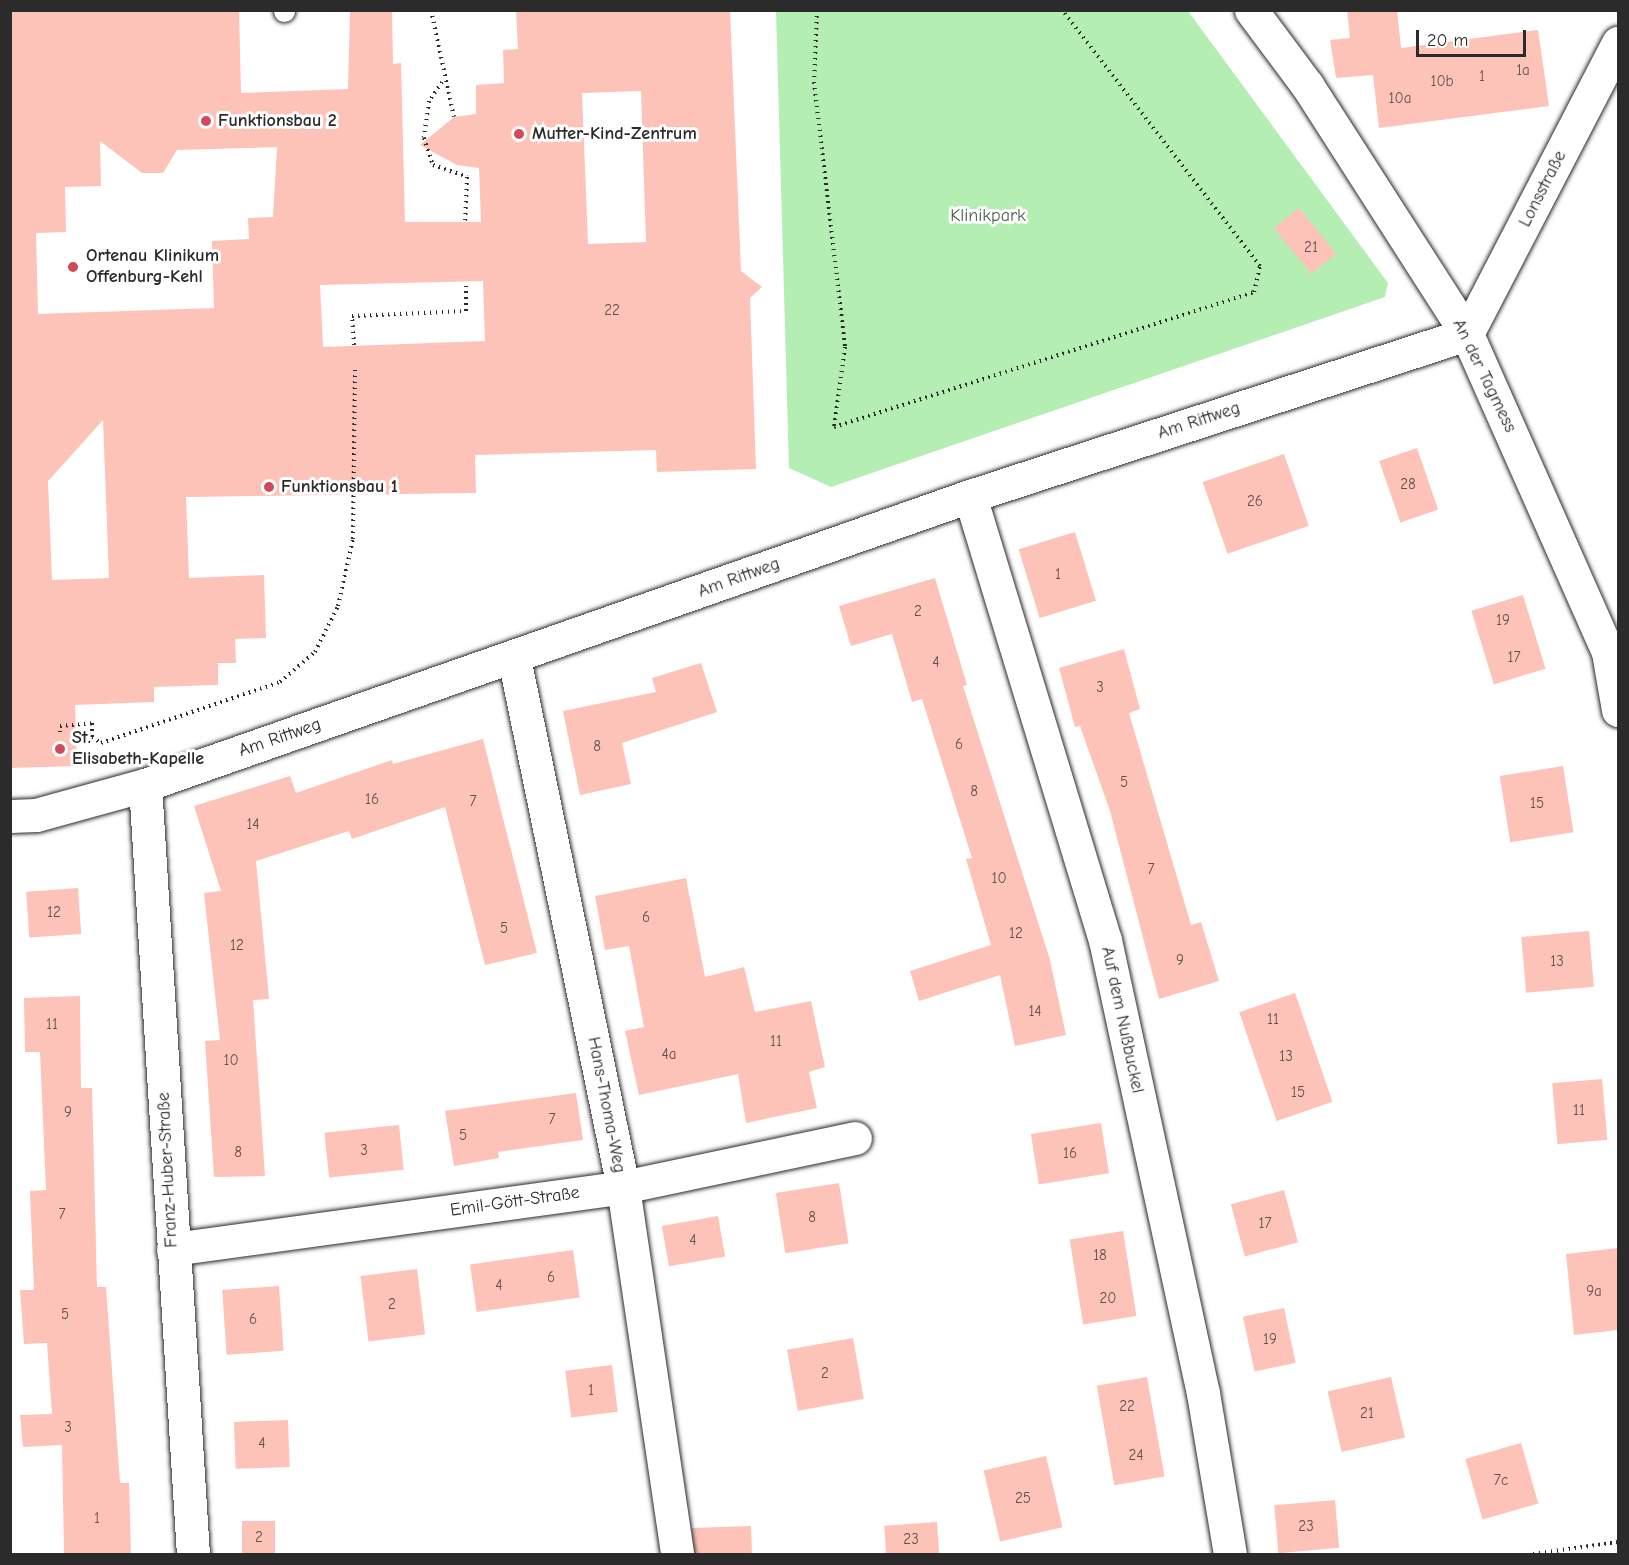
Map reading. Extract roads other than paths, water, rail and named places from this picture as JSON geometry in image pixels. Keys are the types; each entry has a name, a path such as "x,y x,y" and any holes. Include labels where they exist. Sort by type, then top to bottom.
{"street":[{"name":"An der Tagmess","path":"1251,10 1307,85 1467,334 1608,652 1618,710"},
{"name":"Lonsstraße","path":"1467,334 1618,43"},
{"name":"Am Rittweg","path":"10,816 36,815 145,785 514,658 970,496 1467,334"},
{"name":"Auf dem Nußbuckel","path":"970,496 1105,940 1203,1393 1230,1554"},
{"name":"Hans-Thoma-Weg","path":"514,658 623,1187 677,1554"},
{"name":"Franz-Huber-Straße","path":"145,785 193,1554"},
{"name":"Emil-Gött-Straße","path":"173,1249 623,1187 855,1138"}],"place":[{"name":"Funktionsbau 2","path":"206,121"},
{"name":"Mutter-Kind-Zentrum","path":"519,134"},
{"name":"Ortenau Klinikum Offenburg-Kehl","path":"73,267"},
{"name":"Funktionsbau 1","path":"269,487"},
{"name":"St. Elisabeth-Kapelle","path":"60,749"}],"park label":[{"name":"Klinikpark","path":"988,216"}]}
